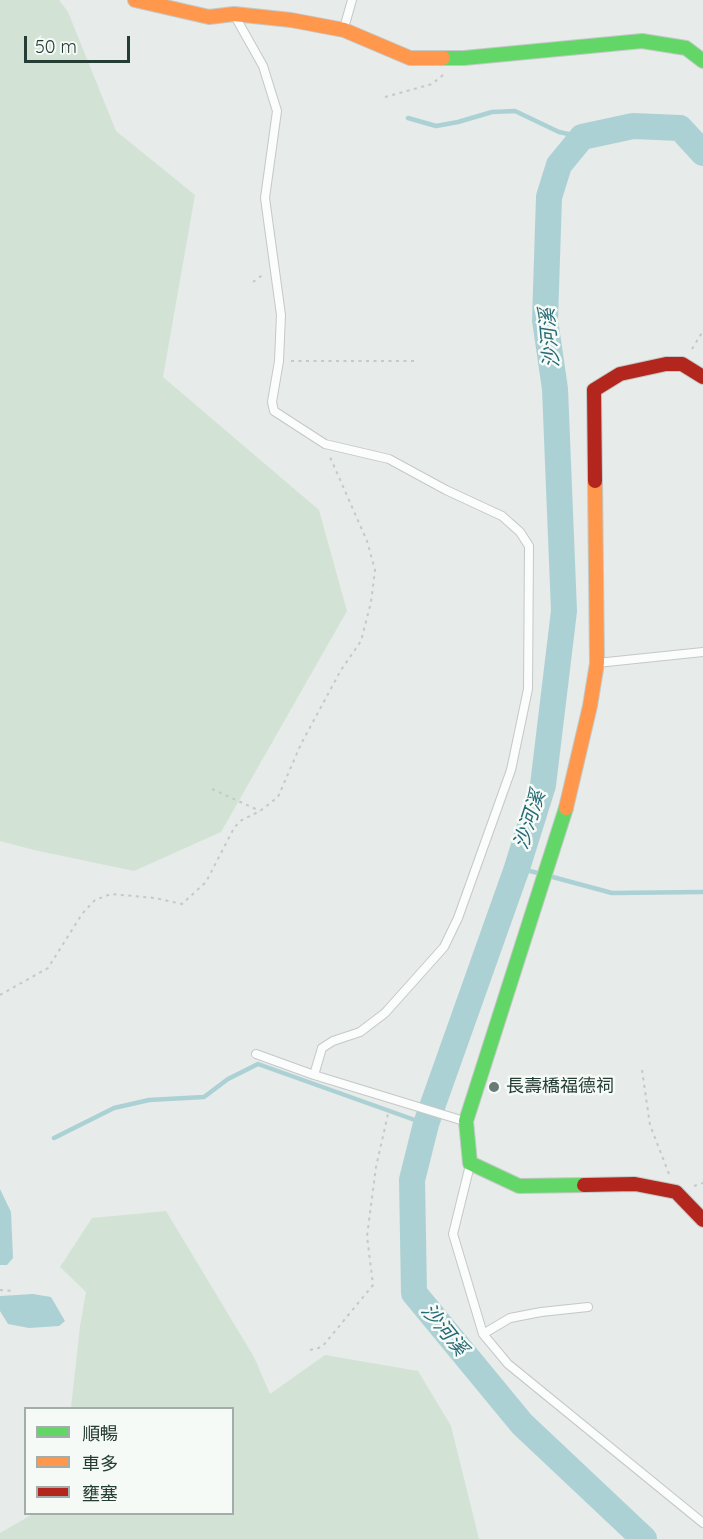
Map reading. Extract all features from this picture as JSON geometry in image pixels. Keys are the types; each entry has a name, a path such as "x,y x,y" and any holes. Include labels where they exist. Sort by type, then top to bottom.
{"street":[{"path":"135,0 209,17 234,14 291,20 344,30 410,58 464,58 642,41 686,48 703,61"},
{"path":"703,377 682,364 666,364 620,374 594,390 597,663 590,706 570,795 466,1121 470,1163 519,1186 635,1184 676,1192 703,1220"}],"lane":[{"path":"344,30 352,0"},
{"path":"234,14 263,66 277,111 265,198 281,315 279,361 272,402 274,411 324,444 389,459 446,490 502,516 520,532 529,546 528,689 511,770 458,918 444,947 385,1013 360,1032 333,1041 322,1048 314,1075"},
{"path":"597,663 703,652"},
{"path":"256,1054 314,1075 466,1121"},
{"path":"470,1163 453,1234 483,1334 508,1364 703,1523"},
{"path":"483,1334 510,1318 588,1307"}],"path":[{"path":"385,97 432,84 464,58"},
{"path":"682,364 703,331"},
{"path":"279,361 417,361"},
{"path":"0,995 48,968 82,914 95,900 111,894 155,898 182,904 206,882 234,828 240,821 260,811 278,797 301,744 341,670 361,641 371,602 375,570 367,541 324,444"},
{"path":"212,789 260,811"},
{"path":"642,1070 650,1125 676,1192 703,1183"},
{"path":"310,1350 322,1347 373,1285 367,1236 376,1167 388,1114 400,1102"},
{"path":"0,1290 14,1291"}],"green space":[{"path":"0,0 59,0 68,12 116,131 195,195 163,377 319,510 347,611 221,832 134,871 0,841"},
{"path":"166,1211 254,1357 270,1394 325,1355 418,1371 451,1426 479,1539 0,1539 0,1533 31,1515 234,1515 234,1407 71,1407 86,1292 60,1267 92,1218"}],"water":[{"path":"0,1189 11,1212 13,1258 7,1265 0,1265"},
{"path":"33,1294 51,1297 65,1321 59,1326 29,1328 8,1324 0,1311 0,1296"}],"waterway":[{"path":"408,118 436,126 492,112 515,111 559,132 582,137"},
{"name":"沙河溪","path":"644,1539 522,1424 414,1293 412,1180 426,1124 517,868 543,785 564,611 555,389 545,320 549,197 559,165 582,137 633,126 680,128 703,153"},
{"path":"517,868 538,873"},
{"path":"549,876 612,893 703,892"},
{"path":"54,1138 114,1108 149,1100 204,1097 228,1079 258,1064 426,1124"}],"traffic: fast":[{"path":"443,58 642,41 686,48 703,61"},
{"path":"566,808 466,1121 470,1163 519,1186 584,1185"}],"traffic: slow":[{"path":"135,0 209,17 234,14 291,20 344,30 410,58 443,58"},
{"path":"566,808 590,706 597,663 595,481"}],"traffic: jam":[{"path":"595,481 594,390 620,374 666,364 682,364 703,377"},
{"path":"584,1185 635,1184 676,1192 703,1220"}],"place":[{"name":"長壽橋福德祠","path":"494,1087"}]}
